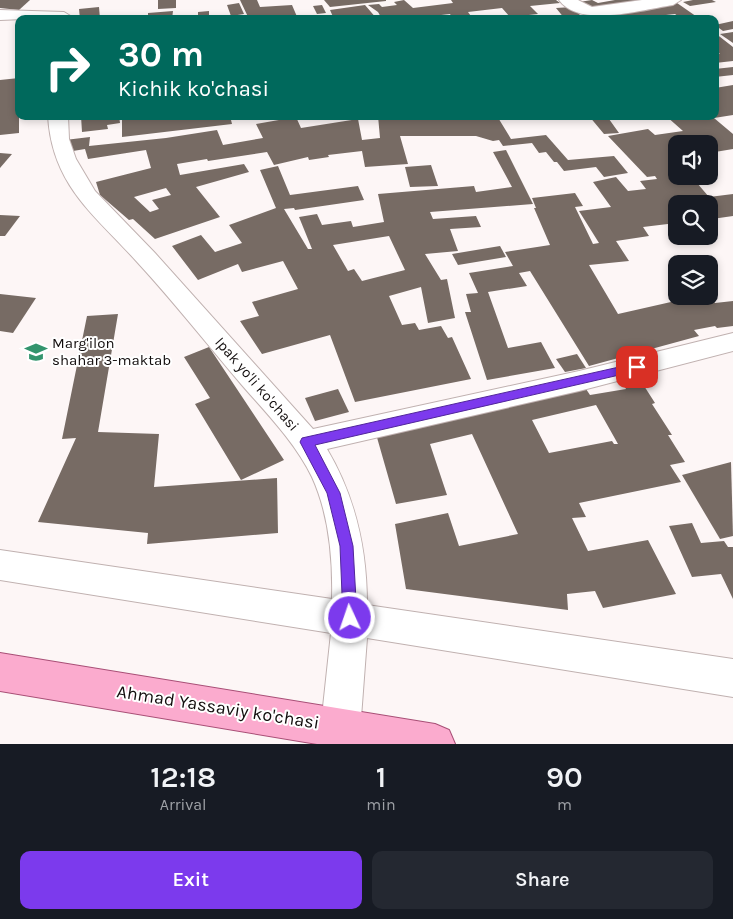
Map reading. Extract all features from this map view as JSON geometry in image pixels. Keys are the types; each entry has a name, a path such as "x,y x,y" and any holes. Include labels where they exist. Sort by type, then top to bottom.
{"main road":[{"name":"Ahmad Yassaviy ko'chasi","path":"0,672 340,736 435,744"}],"street":[{"path":"58,0 63,15"},
{"path":"567,0 581,9 592,12 673,0"},
{"path":"0,15 15,16"},
{"name":"Ipak yo'li ko'chasi","path":"58,120 61,148 69,167 91,202 146,258 307,442 334,493 346,546 350,618 340,736"},
{"path":"307,442 579,381 733,342"},
{"path":"0,565 733,678"}],"building":[{"path":"0,0 30,0 19,10 0,8"},
{"path":"158,0 176,0 176,8 158,9"},
{"path":"240,0 257,0 260,7 292,5 296,15 247,15"},
{"path":"324,0 386,0 386,1 330,7"},
{"path":"404,0 413,8 453,3 451,0 556,0 560,3 530,6 538,14 529,15 508,15 502,8 468,12 470,15 380,15 368,5 379,4 382,7 397,5 394,2"},
{"path":"592,0 598,3 615,0 653,0 588,10 579,2"},
{"path":"712,0 716,2 690,6 683,2"},
{"path":"239,3 244,14 231,15 227,5"},
{"path":"677,3 694,15 618,15 616,13"},
{"path":"322,5 326,13 317,14 313,6"},
{"path":"365,5 374,15 332,15 330,10"},
{"path":"99,7 100,15 80,15 79,9"},
{"path":"572,7 580,15 562,15 556,8"},
{"path":"173,11 172,15 148,15 148,13"},
{"path":"209,11 209,15 198,15 198,12"},
{"path":"733,21 733,29 723,31 719,28 719,24"},
{"path":"733,32 733,43 720,34"},
{"path":"719,36 733,47 733,61 719,63"},
{"path":"733,67 733,75 719,77 719,69"},
{"path":"15,78 15,120 19,120 19,133 0,135 0,80"},
{"path":"733,85 733,115 719,117 719,87"},
{"path":"81,120 120,120 120,123 107,125 108,129 82,132"},
{"path":"122,120 231,120 232,124 122,137"},
{"path":"279,120 297,120 301,128 358,120 362,140 380,138 378,120 499,120 511,139 546,135 568,160 614,156 628,173 604,177 596,167 564,171 546,152 539,153 532,143 503,146 499,140 493,141 476,136 400,136 408,164 365,167 362,151 328,155 329,157 309,160 308,157 274,165 267,152 208,161 207,159 177,164 180,175 244,164 249,172 196,187 220,217 155,239 133,219 129,220 100,195 96,182 151,168 146,150 88,159 85,149 67,152 65,140 90,137 89,146 166,138 217,130 223,145 263,138 256,124","holes":["166,188 171,195 152,200 159,209 150,212 134,197"]},
{"path":"592,120 610,120 619,133 604,134"},
{"path":"671,120 716,120 733,134 733,149 718,152 718,135 668,135 668,185 699,185 707,195 668,195 668,224 643,227 649,236 616,241 629,261 589,265 618,314 668,303 668,305 718,305 718,303 733,301 733,326 717,328 715,326 694,330 699,336 589,366 530,271 519,273 527,286 488,292 508,348 541,342 555,368 487,380 465,312 471,312 466,294 478,293 469,273 513,266 505,252 550,245 534,208 536,208 532,198 575,193 583,206 575,207 593,244 599,243 579,211 611,207 593,182 616,177 628,191 646,189 640,181 657,179 655,176 647,177 608,136 648,129 655,135 683,131"},
{"path":"506,150 533,204 430,212 433,219 476,216 481,227 450,229 458,251 425,254 441,280 447,279 455,318 428,323 421,287 389,296 402,325 415,323 419,330 441,326 448,338 452,337 471,379 355,402 330,335 262,354 240,321 259,316 252,302 298,289 283,261 242,272 238,264 198,280 172,246 201,235 215,252 242,243 229,225 276,208 260,170 278,166 290,195 358,186 364,200 295,210 294,208 284,209 308,249 312,249 299,217 317,214 322,225 351,221 353,227 384,222 378,194 474,186 476,192 512,187 493,152","holes":["389,236 405,270 362,281 354,269 348,271 333,245"]},
{"path":"0,153 12,154 0,168"},
{"path":"431,165 438,186 410,187 405,167"},
{"path":"733,194 733,216 718,218 718,196"},
{"path":"0,215 20,216 5,236 0,236"},
{"path":"500,246 506,257 458,265 452,254"},
{"path":"0,294 36,298 13,333 0,331"},
{"path":"118,314 98,432 159,434 154,487 277,478 278,533 147,544 148,533 38,522 76,438 62,439 87,316"},
{"path":"209,347 284,460 241,480 195,404 210,398 184,357"},
{"path":"577,354 586,368 565,372 556,359"},
{"path":"639,378 655,403 652,404 672,435 668,435 685,462 670,465 681,482 579,503 586,517 572,518 588,551 648,540 676,594 603,608 595,591 567,594 568,610 406,589 395,524 448,513 459,546 518,534 472,434 430,444 447,495 396,504 376,434 586,389 590,395 626,389 622,381","holes":["596,405 618,444 614,444 612,441 549,453 532,420"]},
{"path":"338,389 349,412 315,421 305,398"},
{"path":"731,462 733,536 720,539 682,475"},
{"path":"692,523 701,543 724,541 728,547 733,547 733,599 721,574 692,577 669,526"}],"place":[{"name":"Marg'ilon shahar 3-maktab","path":"36,352"}],"route":[{"path":"350,618 346,546 334,493 307,442 637,367"}]}
